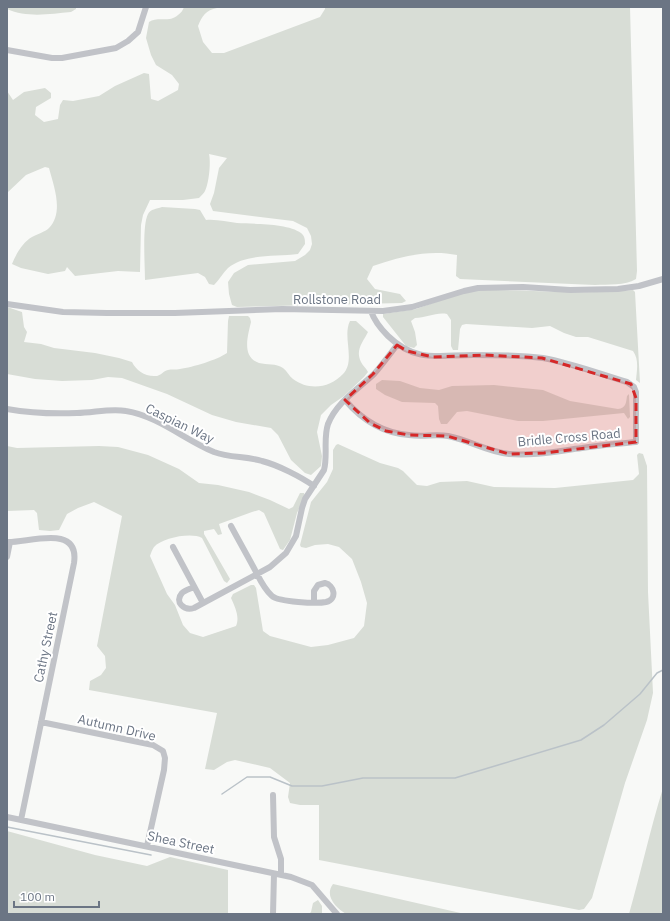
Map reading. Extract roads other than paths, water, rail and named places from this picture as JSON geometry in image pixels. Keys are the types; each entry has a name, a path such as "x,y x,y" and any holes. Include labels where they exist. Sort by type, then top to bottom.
{"street":[{"path":"7,50 62,58 116,48 128,41 138,32 146,7"},
{"name":"Rollstone Road","path":"7,304 47,311 101,313 175,313 282,309 371,311 412,307 478,288 523,287 570,290 618,289 639,286 663,279"},
{"name":"Bridle Cross Road","path":"345,400 370,424 386,430 409,436 447,436 461,439 490,450 509,454 544,453 636,442 636,392 634,387 628,382 542,358 484,355 433,357 421,355 397,345 376,322 371,311"},
{"path":"194,587 181,594 180,604 184,608 191,610 278,562 292,544 305,499 320,478 325,465 325,438 329,422 334,413 345,400 373,374 397,345"},
{"name":"Caspian Way","path":"7,409 77,414 114,410 139,414 216,452 262,461 314,486"},
{"path":"231,526 257,574 272,596 276,599 288,601 314,602"},
{"name":"Cathy Street","path":"8,542 56,538 69,542 74,549 74,562 21,820"},
{"path":"7,557 8,542"},
{"path":"173,547 203,603"},
{"name":"Autumn Drive","path":"41,722 153,745 163,751 165,758 164,770 147,846"},
{"path":"273,795 274,836 281,859 281,875"},
{"name":"Shea Street","path":"7,817 291,877 312,885 337,914"},
{"path":"273,914 274,874"}],"waterway":[{"path":"222,794 247,777 270,777 292,786 322,786 363,778 455,778 581,740 604,725 640,694 657,673 663,670"},
{"path":"7,827 151,855"}]}
